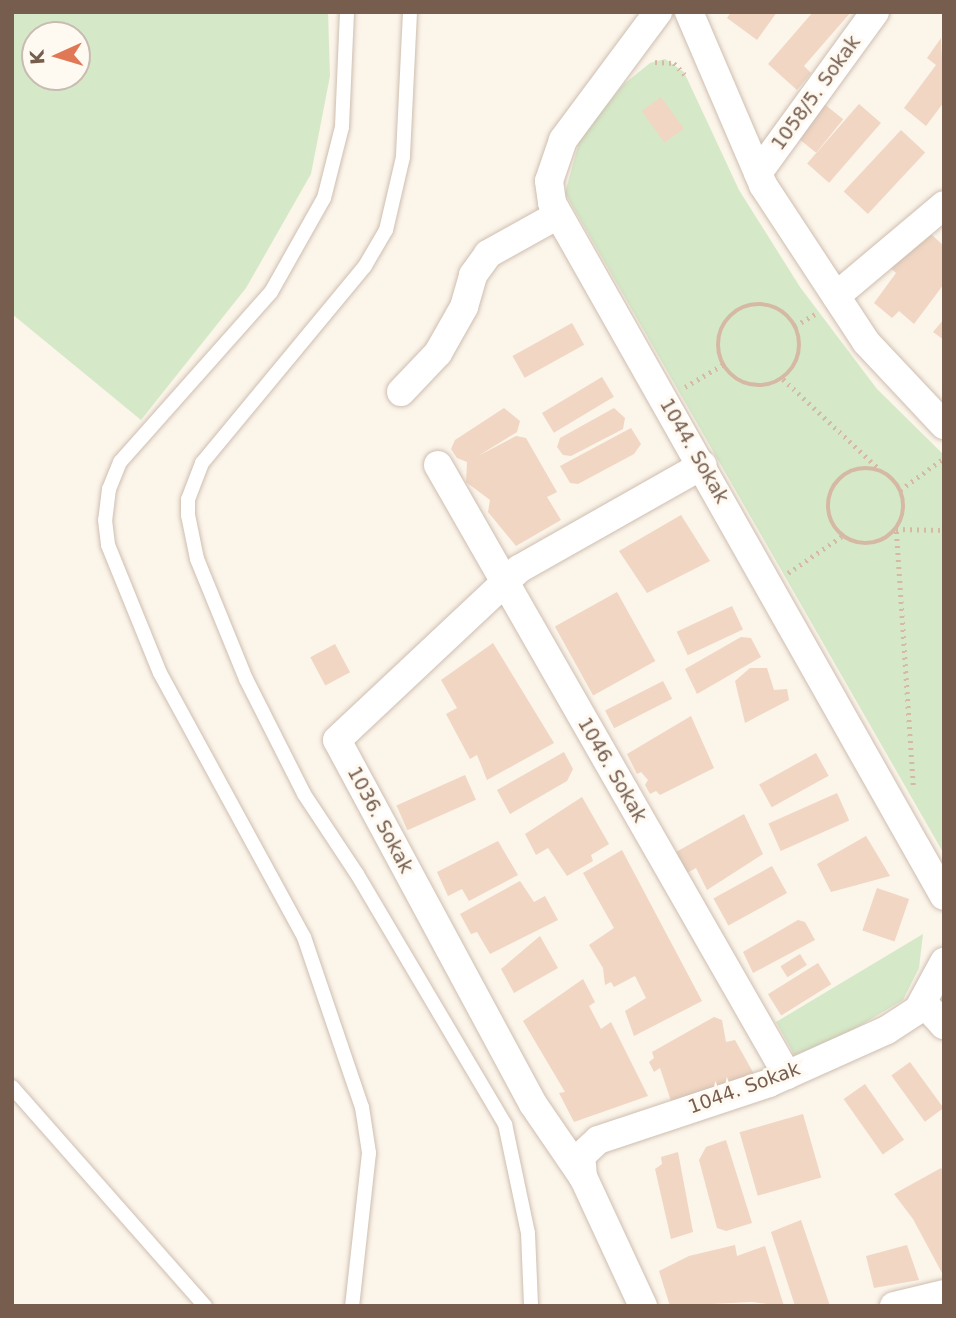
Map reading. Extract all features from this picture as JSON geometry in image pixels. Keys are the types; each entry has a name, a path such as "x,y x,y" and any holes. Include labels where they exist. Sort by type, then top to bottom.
{"street":[{"name":"1044. Sokak","path":"659,12 563,140 549,181 558,215 703,465 944,896"},
{"path":"690,12 758,173 822,303 886,366 941,437"},
{"name":"1058/5. Sokak","path":"758,173 875,12"},
{"path":"822,303 944,205"},
{"path":"401,392 438,353 464,307 473,275 488,254 558,215"},
{"name":"1046. Sokak","path":"438,465 787,1074"},
{"name":"1036. Sokak","path":"643,1306 583,1177 533,1104 337,740 519,569 703,465"},
{"name":"1044. Sokak","path":"583,1177 581,1156 598,1140 787,1074 887,1030 923,1002 944,962"},
{"path":"923,1002 944,1025"},
{"path":"894,1306 944,1294"}],"lane":[{"path":"348,12 342,127 324,198 271,292 120,463 108,489 105,520 108,545 160,673 304,937 362,1107 369,1153 352,1306"},
{"path":"410,12 403,157 386,230 365,266 202,463 188,499 188,516 197,559 246,679 303,794 357,874 505,1125 528,1233 531,1306"},
{"path":"12,1087 205,1306"}],"path":[{"path":"650,63 665,59 674,63 690,84"},
{"path":"795,326 822,303 827,322"},
{"path":"765,304 778,309 795,326 799,355 783,379 761,386 748,385 724,364 718,344 721,331 738,310 765,304"},
{"path":"679,391 724,364"},
{"path":"783,379 901,490 904,506 896,529 913,794 906,782"},
{"path":"901,490 944,457 941,437"},
{"path":"881,471 861,468 849,472 831,490 829,515 842,536 852,542 876,543 896,529 944,530"},
{"path":"784,575 842,536"},
{"path":"778,564 789,584"}],"green space":[{"path":"12,12 328,12 330,76 311,174 246,288 141,420 12,314"},
{"path":"665,59 684,72 739,190 800,287 877,389 944,455 944,854 565,193 579,142 600,113 624,84 650,63"},
{"path":"923,934 919,968 903,1000 849,1032 795,1056 776,1022"}],"building":[{"path":"731,12 777,12 757,40 727,18"},
{"path":"813,12 851,12 804,66 811,73 797,90 768,64"},
{"path":"941,38 944,102 926,126 904,108 936,65 927,58"},
{"path":"661,97 684,129 665,143 642,111"},
{"path":"823,103 843,119 816,153 796,136"},
{"path":"859,104 881,123 829,183 807,164"},
{"path":"901,130 925,153 868,214 844,191"},
{"path":"921,225 944,246 944,284 914,324 899,311 892,318 874,303 896,273 886,264"},
{"path":"944,319 944,340 933,332"},
{"path":"572,323 584,345 525,378 513,356"},
{"path":"602,377 614,397 554,433 542,413"},
{"path":"504,408 520,421 517,432 478,456 516,436 526,438 557,492 547,497 561,520 516,546 488,512 490,500 466,482 467,462 457,458 451,449 455,440"},
{"path":"614,408 625,418 623,429 571,456 563,455 557,447 560,438"},
{"path":"631,428 641,444 634,454 578,484 570,483 560,466"},
{"path":"681,515 710,561 647,593 619,551"},
{"path":"617,592 655,661 593,696 555,626"},
{"path":"732,606 743,630 688,655 677,632"},
{"path":"741,637 751,638 761,657 697,694 685,669"},
{"path":"493,643 554,743 487,780 477,755 470,759 446,714 457,708 441,680"},
{"path":"335,644 350,672 325,685 310,657"},
{"path":"750,668 767,668 774,690 787,689 789,700 745,723 735,681"},
{"path":"663,681 672,699 614,728 605,711"},
{"path":"691,716 714,768 660,795 656,791 650,794 645,785 648,780 641,772 637,774 627,754"},
{"path":"564,752 573,769 567,781 510,814 497,790"},
{"path":"816,753 829,776 772,807 759,785"},
{"path":"465,775 476,800 407,830 396,806"},
{"path":"837,793 849,820 781,851 768,824"},
{"path":"582,797 609,844 591,855 593,861 567,876 548,848 536,855 525,834"},
{"path":"744,814 763,854 707,890 696,868 687,873 676,852"},
{"path":"866,836 890,876 831,892 817,864"},
{"path":"498,841 518,875 469,901 462,889 448,896 437,872"},
{"path":"622,850 702,1001 634,1036 625,1011 646,998 635,976 614,987 611,982 605,985 603,968 589,945 614,928 583,873"},
{"path":"772,866 787,893 728,926 713,898"},
{"path":"520,881 534,902 545,896 558,920 490,954 477,932 471,934 460,914"},
{"path":"877,888 909,899 894,942 862,931"},
{"path":"798,920 805,922 815,940 753,973 743,952"},
{"path":"540,936 558,968 514,993 501,969"},
{"path":"800,954 807,965 787,977 780,966"},
{"path":"818,963 831,984 781,1015 768,994"},
{"path":"583,979 595,1002 589,1006 601,1029 611,1022 648,1096 574,1122 559,1093 565,1092 523,1021"},
{"path":"714,1017 722,1020 726,1042 735,1040 754,1074 671,1101 660,1068 654,1072 649,1062 654,1058 652,1052"},
{"path":"910,1062 944,1108 925,1122 891,1076"},
{"path":"865,1084 904,1140 883,1155 844,1099"},
{"path":"803,1114 821,1177 758,1196 740,1132"},
{"path":"726,1140 752,1223 726,1231 717,1228 699,1160 706,1147"},
{"path":"678,1152 693,1232 671,1239 655,1169 662,1164 661,1157"},
{"path":"941,1168 944,1172 942,1273 913,1219 894,1194"},
{"path":"801,1220 830,1306 795,1306 771,1232"},
{"path":"735,1245 737,1256 765,1246 784,1306 752,1302 670,1306 659,1271 689,1256"},
{"path":"907,1245 919,1280 874,1288 866,1256"}]}
